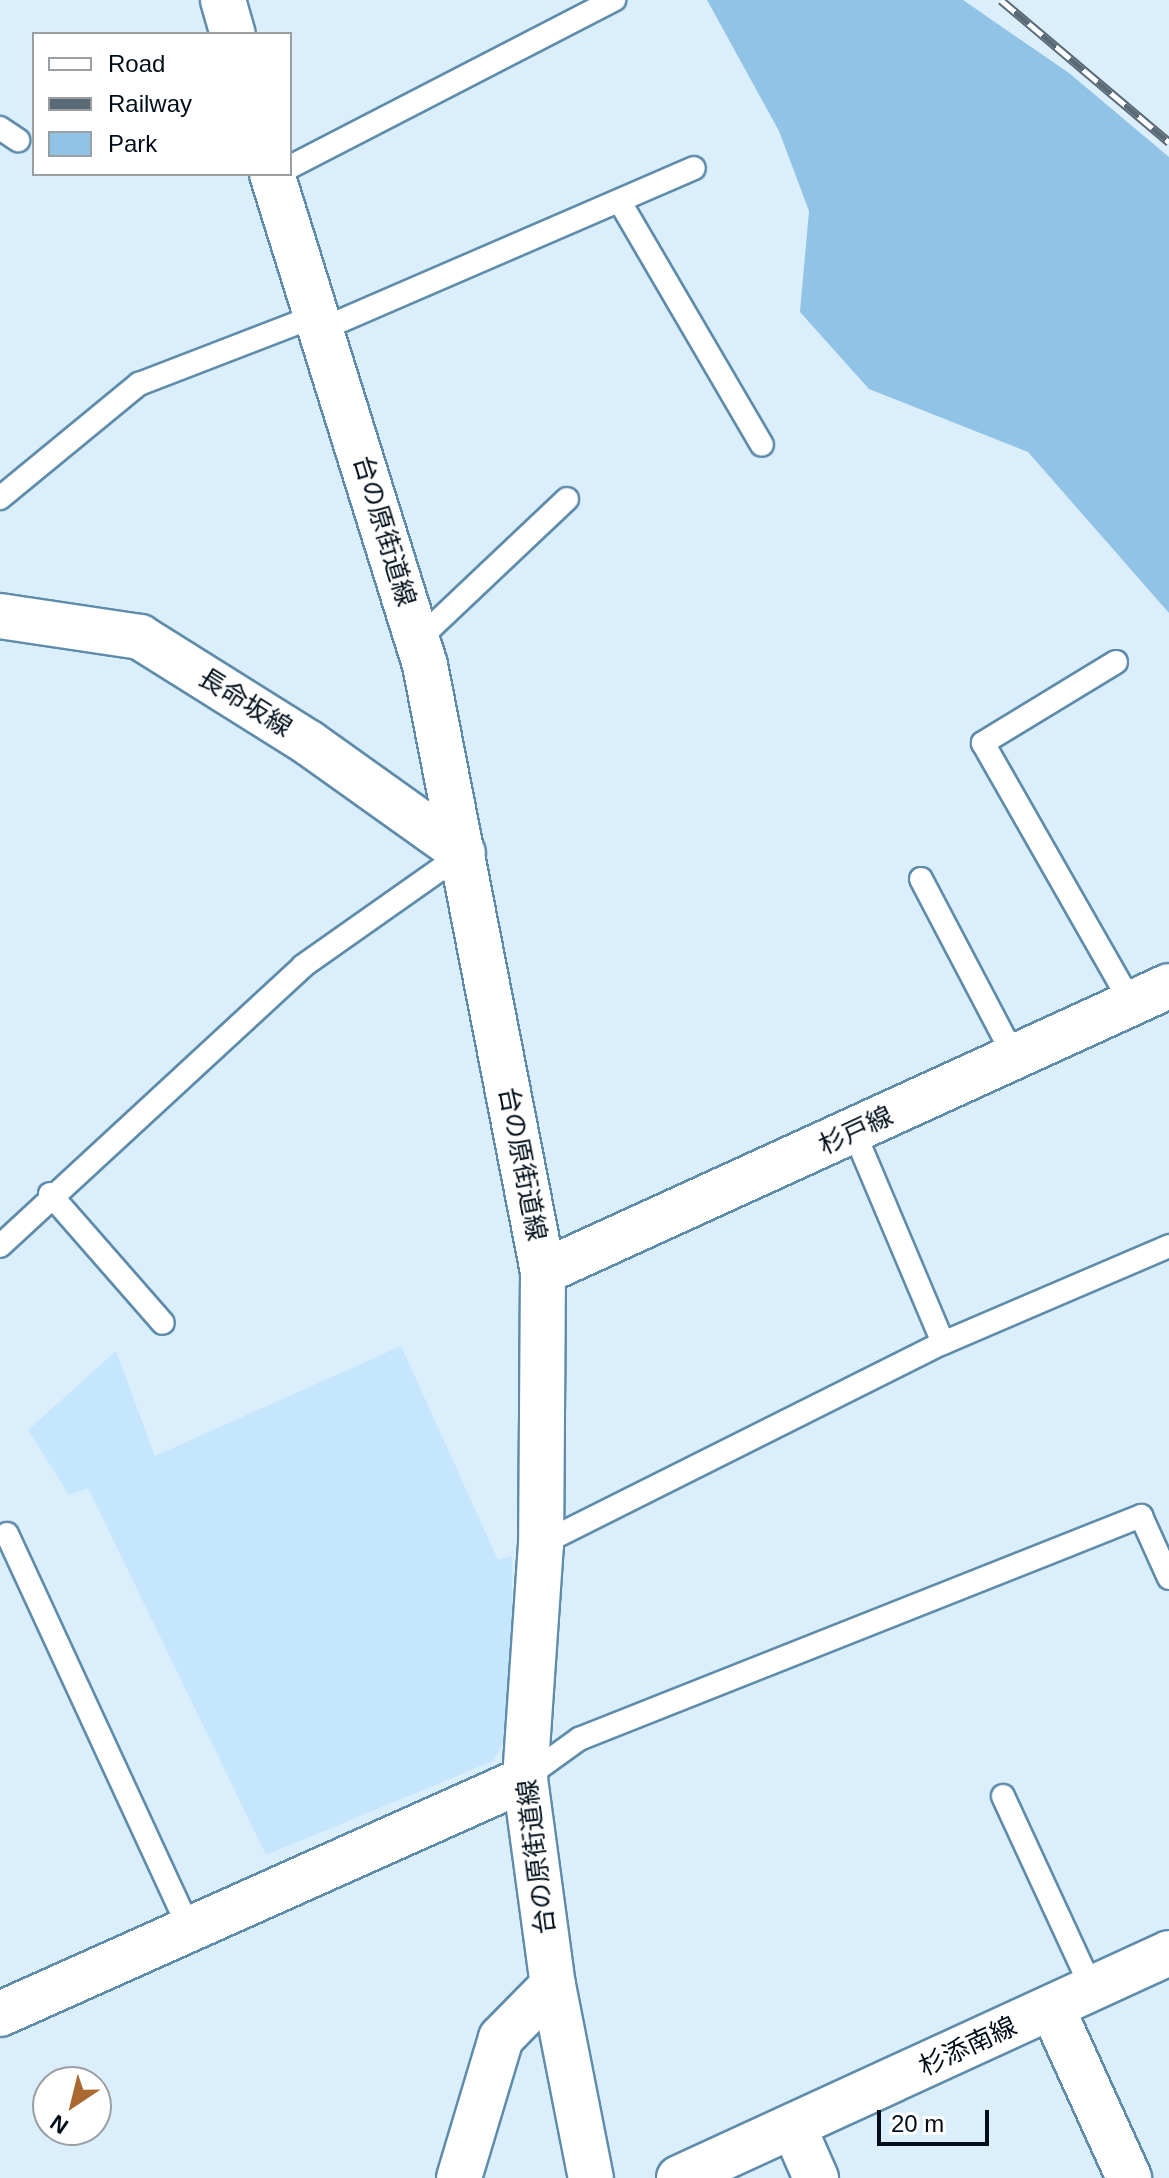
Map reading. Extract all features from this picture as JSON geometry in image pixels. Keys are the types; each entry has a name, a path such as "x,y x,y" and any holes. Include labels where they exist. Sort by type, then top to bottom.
{"street":[{"path":"223,0 232,32"},
{"name":"台の原街道線","path":"279,176 320,322 418,640 463,853 543,1272 541,1544 525,1779 553,1985 591,2178"},
{"name":"長命坂線","path":"0,616 140,637 309,743 463,853"},
{"name":"杉戸線","path":"543,1272 1150,995"},
{"path":"0,2014 525,1779"},
{"name":"杉添南線","path":"679,2178 794,2128 1169,1953"},
{"path":"459,2178 501,2038 553,1985"},
{"path":"1052,2008 1129,2178"},
{"path":"794,2128 816,2178"}],"lane":[{"path":"292,166 614,0"},
{"path":"0,498 139,384 320,322 620,202 694,168"},
{"path":"620,202 762,445"},
{"path":"418,640 567,499"},
{"path":"1116,662 983,743 1150,995"},
{"path":"0,1246 50,1194 303,966 463,853"},
{"path":"921,879 1015,1058"},
{"path":"854,1132 943,1343"},
{"path":"50,1194 163,1323"},
{"path":"541,1544 943,1343 1169,1246"},
{"path":"525,1779 579,1739 1141,1516 1169,1578"},
{"path":"7,1534 189,1927"},
{"path":"1003,1796 1092,1989"}],"shaded area":[{"path":"401,1346 498,1560 512,1556 512,1730 493,1761 266,1855 88,1488 69,1495 28,1430 116,1351 155,1456"}],"green space":[{"path":"707,0 963,0 1069,73 1169,157 1169,613 1028,452 869,389 800,312 809,211 779,131"}],"railway":[{"path":"1001,0 1169,142"}]}
